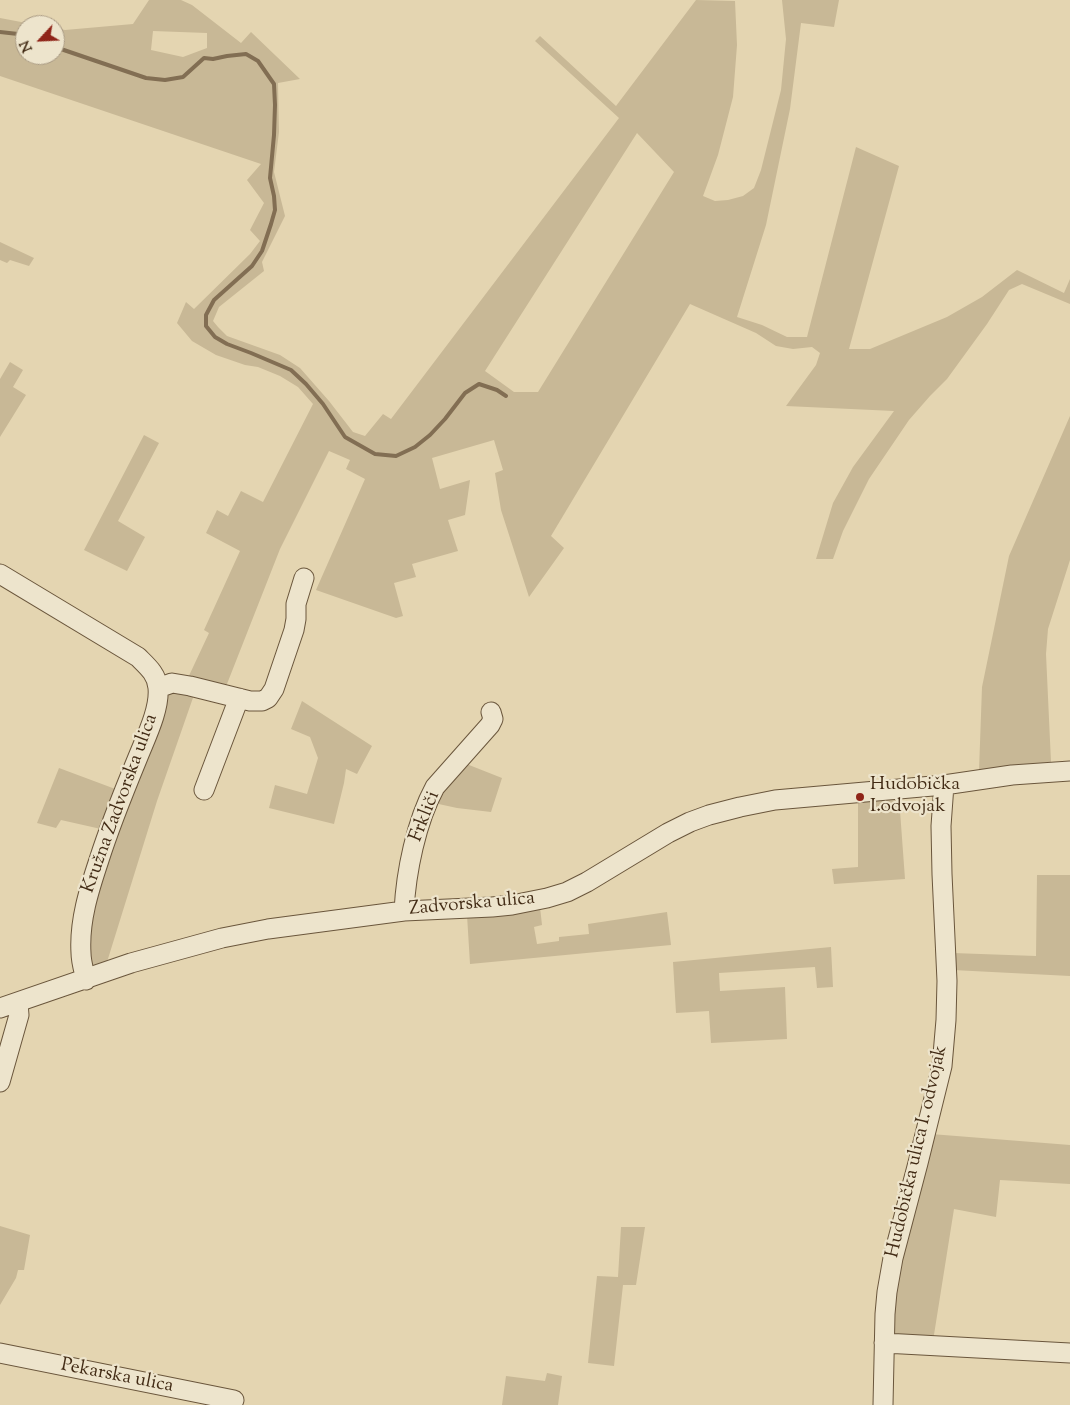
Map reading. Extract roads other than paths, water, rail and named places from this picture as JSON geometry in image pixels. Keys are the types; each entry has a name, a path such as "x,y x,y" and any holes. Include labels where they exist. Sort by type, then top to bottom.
{"street":[{"name":"Kružna Zadvorska ulica","path":"0,574 138,657 151,670 158,688 158,700 153,719 110,827 90,888 81,938 81,955 86,980"},
{"name":"Kružna Zadvorska ulica","path":"158,688 172,683 250,701 268,698 274,689 294,630 296,604 304,578"},
{"path":"204,790 239,698"},
{"name":"Frkliči","path":"404,911 405,887 409,866 430,797 436,787 490,725 492,712"},
{"path":"944,785 1012,775 1070,770"},
{"name":"Zadvorska ulica","path":"0,1008 131,963 222,938 268,929 404,911 512,905 539,900 567,892 595,878 668,833 690,822 740,807 775,800 944,785"},
{"name":"Hudobička ulica I. odvojak","path":"883,1405 887,1292 893,1258 942,1066 948,981 941,826 944,785"},
{"path":"0,1082 19,1015 18,1003"},
{"path":"884,1343 1070,1352"},
{"name":"Pekarska ulica","path":"0,1353 234,1400"}],"waterway":[{"path":"0,32 15,34"},
{"path":"65,50 146,78 165,80 183,77 204,58 213,59 246,54 258,61 274,84 274,135 270,178 275,210 262,251 252,266 214,300 206,315 206,326 215,337 227,344 291,370 323,404 345,437 375,454 396,456 415,447 445,419 465,393 479,384 497,390 506,396"}],"place":[{"name":"Hudobička I.odvojak","path":"860,797"}]}
